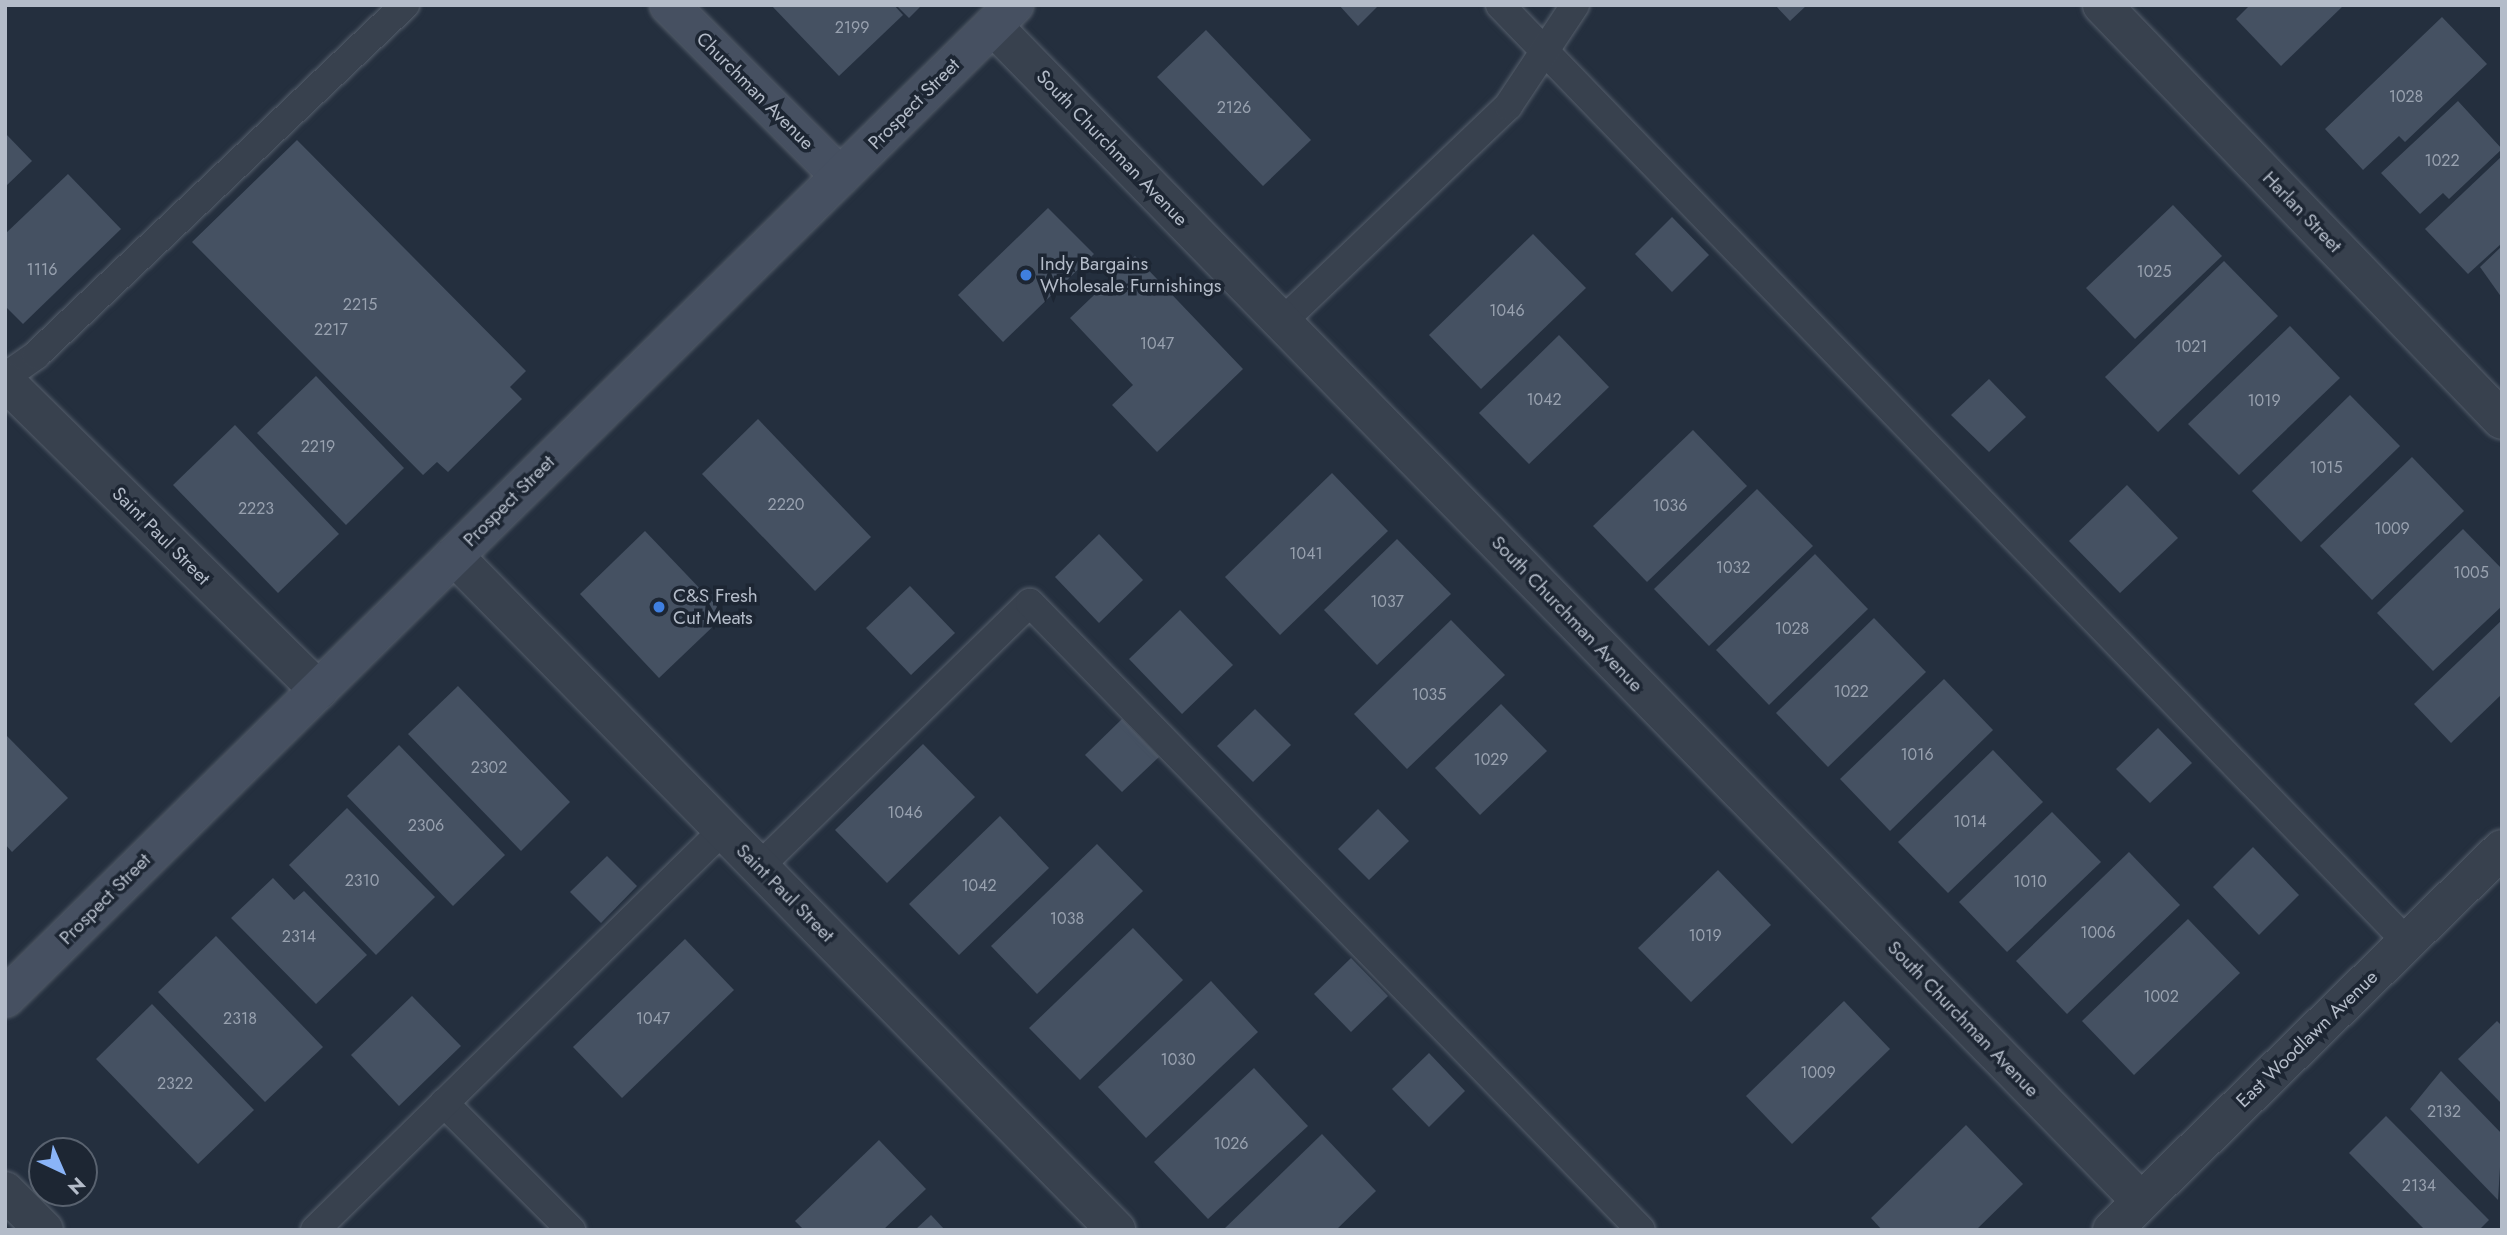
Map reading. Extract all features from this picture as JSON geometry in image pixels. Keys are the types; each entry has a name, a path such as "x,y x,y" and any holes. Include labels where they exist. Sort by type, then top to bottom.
{"main road":[{"name":"Churchman Avenue","path":"669,5 840,176"},
{"name":"Prospect Street","path":"5,998 1004,16"}],"street":[{"name":"Harlan Street","path":"2102,5 2502,420"},
{"name":"South Churchman Avenue","path":"1004,16 1282,322 2141,1201"},
{"name":"Saint Paul Street","path":"5,379 318,690"},
{"name":"Saint Paul Street","path":"454,556 1116,1230"},
{"name":"East Woodlawn Avenue","path":"2112,1230 2502,849"},
{"path":"5,1191 44,1230"}],"lane":[{"path":"5,379 405,5"},
{"path":"1500,5 2407,942"},
{"path":"1282,322 1508,106 1575,5"},
{"path":"760,867 1030,603 1641,1230"},
{"path":"315,1230 723,830"},
{"path":"444,1103 571,1230"}],"building":[{"path":"771,5 894,5 903,15 839,76"},
{"path":"896,5 922,5 909,18"},
{"path":"1339,5 1379,5 1358,26"},
{"path":"1775,5 1807,5 1790,21"},
{"path":"2250,5 2344,5 2281,66 2236,19"},
{"path":"2442,17 2487,64 2405,142 2399,136 2363,170 2325,129"},
{"path":"1206,30 1311,140 1263,186 1157,77"},
{"path":"2458,101 2502,149 2449,199 2443,193 2420,214 2381,173"},
{"path":"5,133 32,161 5,187"},
{"path":"297,140 526,371 510,387 522,399 448,472 437,462 423,475 192,242"},
{"path":"2502,156 2502,243 2468,274 2425,229"},
{"path":"68,174 121,229 23,324 5,306 5,234"},
{"path":"2173,205 2222,256 2135,339 2086,288"},
{"name":"Indy Bargains Wholesale Furnishings","path":"1048,208 1094,254 1003,342 958,295"},
{"path":"1672,217 1709,255 1672,292 1635,254"},
{"path":"1533,234 1586,288 1481,389 1429,335"},
{"path":"2502,246 2502,298 2480,267"},
{"path":"1135,256 1243,369 1157,452 1112,405 1133,385 1070,318"},
{"path":"2224,261 2278,316 2158,432 2105,377"},
{"path":"2290,326 2340,378 2239,475 2188,424"},
{"path":"1559,335 1609,387 1529,464 1479,413"},
{"path":"316,376 404,468 346,525 257,433"},
{"path":"1989,379 2026,417 1989,452 1951,415"},
{"path":"2350,395 2400,446 2301,542 2252,491"},
{"path":"758,419 871,537 815,591 702,474"},
{"path":"235,425 339,534 278,593 173,485"},
{"path":"1693,430 1747,486 1647,582 1593,526"},
{"path":"2412,457 2464,511 2372,600 2320,546"},
{"path":"1332,473 1388,531 1280,635 1225,577"},
{"path":"2127,485 2178,538 2120,593 2069,541"},
{"path":"1757,489 1813,546 1709,646 1654,589"},
{"path":"2463,529 2502,569 2502,606 2433,671 2377,613"},
{"path":"645,531 725,615 659,678 580,594"},
{"path":"1099,534 1143,580 1099,623 1055,577"},
{"path":"1397,539 1451,594 1377,665 1324,610"},
{"path":"1815,554 1868,609 1769,705 1716,650"},
{"path":"910,586 955,633 911,675 866,628"},
{"path":"1180,610 1233,665 1182,714 1129,659"},
{"path":"1874,618 1926,672 1828,767 1776,713"},
{"path":"1451,620 1505,675 1407,769 1354,714"},
{"path":"2502,620 2502,694 2451,743 2414,704"},
{"path":"1944,679 1993,730 1890,831 1840,779"},
{"path":"458,686 570,802 521,851 408,734"},
{"path":"1501,704 1547,751 1480,815 1435,768"},
{"path":"1255,709 1291,745 1253,782 1217,746"},
{"path":"1122,719 1159,757 1122,792 1085,755"},
{"path":"2158,728 2192,763 2150,803 2116,769"},
{"path":"5,734 68,798 12,852 5,844"},
{"path":"923,744 975,797 887,883 835,830"},
{"path":"399,745 505,855 453,906 347,796"},
{"path":"1993,750 2043,802 1948,893 1898,842"},
{"path":"347,808 435,897 376,955 289,865"},
{"path":"1378,809 1409,841 1369,880 1338,849"},
{"path":"2052,812 2101,862 2007,952 1959,902"},
{"path":"1000,816 1049,868 959,955 909,904"},
{"path":"1097,844 1143,891 1037,994 991,946"},
{"path":"2253,847 2299,895 2259,935 2213,887"},
{"path":"2129,852 2180,905 2067,1014 2016,961"},
{"path":"607,856 637,886 601,923 570,892"},
{"path":"1718,870 1771,925 1691,1002 1638,948"},
{"path":"273,878 294,900 304,891 367,955 316,1004 231,918"},
{"path":"2188,919 2240,973 2134,1075 2082,1021"},
{"path":"1133,928 1183,980 1080,1080 1029,1028"},
{"path":"216,936 323,1047 265,1102 158,992"},
{"path":"685,939 734,990 622,1098 573,1047"},
{"path":"1351,958 1388,996 1351,1032 1314,994"},
{"path":"1211,981 1258,1032 1146,1138 1098,1087"},
{"path":"412,996 461,1046 399,1106 351,1055"},
{"path":"1844,1001 1890,1049 1792,1144 1746,1096"},
{"path":"152,1004 254,1110 198,1164 96,1059"},
{"path":"2497,1021 2502,1026 2502,1104 2458,1059"},
{"path":"1429,1053 1465,1091 1429,1127 1392,1089"},
{"path":"1254,1068 1308,1126 1208,1219 1154,1162"},
{"path":"2441,1071 2502,1134 2498,1200 2410,1109"},
{"path":"2386,1116 2489,1220 2479,1230 2425,1230 2349,1153"},
{"path":"1966,1125 2023,1184 1976,1230 1882,1230 1871,1218"},
{"path":"1322,1134 1376,1191 1336,1230 1223,1230"},
{"path":"879,1140 926,1189 883,1230 804,1230 795,1221"},
{"path":"931,1215 945,1230 915,1230"}],"place":[{"name":"Indy Bargains Wholesale Furnishings","path":"1026,275"},
{"name":"C&S Fresh Cut Meats","path":"659,607"}]}
